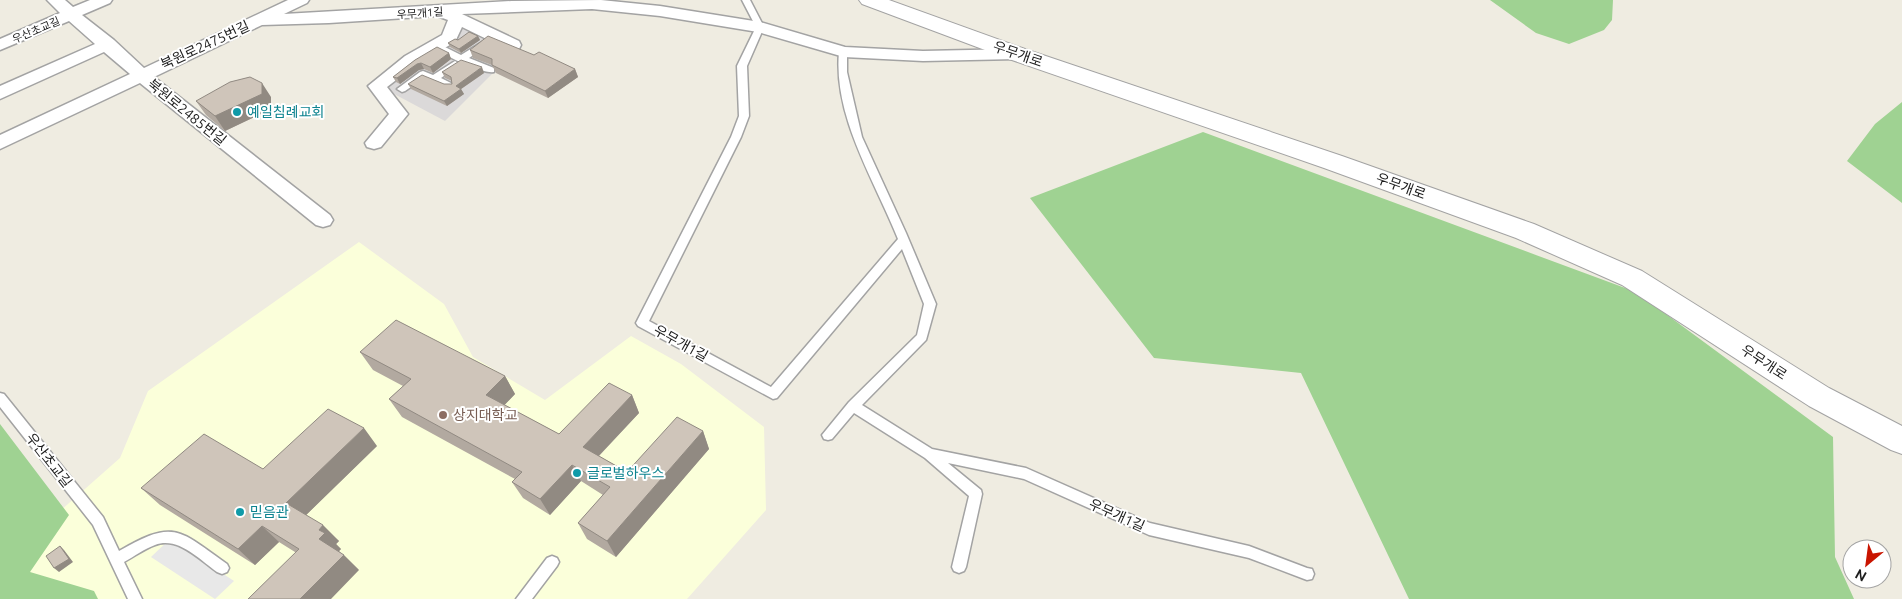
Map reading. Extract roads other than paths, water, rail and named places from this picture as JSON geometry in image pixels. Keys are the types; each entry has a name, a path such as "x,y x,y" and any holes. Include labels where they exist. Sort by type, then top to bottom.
{"street":[{"name":"북원로2485번길","path":"55,0 108,44 141,75 323,220"},
{"path":"72,14 104,0"},
{"name":"북원로2475번길","path":"0,143 301,0"},
{"path":"414,0 514,45"},
{"name":"우무개로","path":"869,0 1017,54 1333,162 1534,235 1632,278 1819,397 1902,441"},
{"name":"우무개1길","path":"258,20 441,12 517,3 592,4 660,11 760,27"},
{"name":"우산초교길","path":"0,45 72,14"},
{"path":"374,143 399,114 377,86 411,60 449,38 457,18"},
{"path":"760,27 844,52 923,56 1017,54"},
{"path":"0,93 108,44"}],"lane":[{"path":"746,0 760,27"},
{"name":"우무개1길","path":"760,27 742,66 744,116 736,137 642,322 773,394 904,240"},
{"path":"434,79 493,36"},
{"path":"440,48 491,70"},
{"path":"828,435 852,406 922,338 930,304 904,240 857,137 842,72 844,52"},
{"path":"402,90 423,74 450,86"},
{"name":"우산초교길","path":"0,398 98,522 135,599"},
{"name":"우무개1길","path":"852,406 929,454 976,494 959,567"},
{"name":"우무개1길","path":"929,454 1026,474 1149,529 1249,552 1307,574"},
{"path":"116,560 156,538 169,536 180,540 222,568"},
{"path":"523,599 552,562"}],"place":[{"name":"예일침례교회","path":"237,112"},
{"name":"상지대학교","path":"443,415"},
{"name":"글로벌하우스","path":"577,473"},
{"name":"믿음관","path":"240,512"}]}
